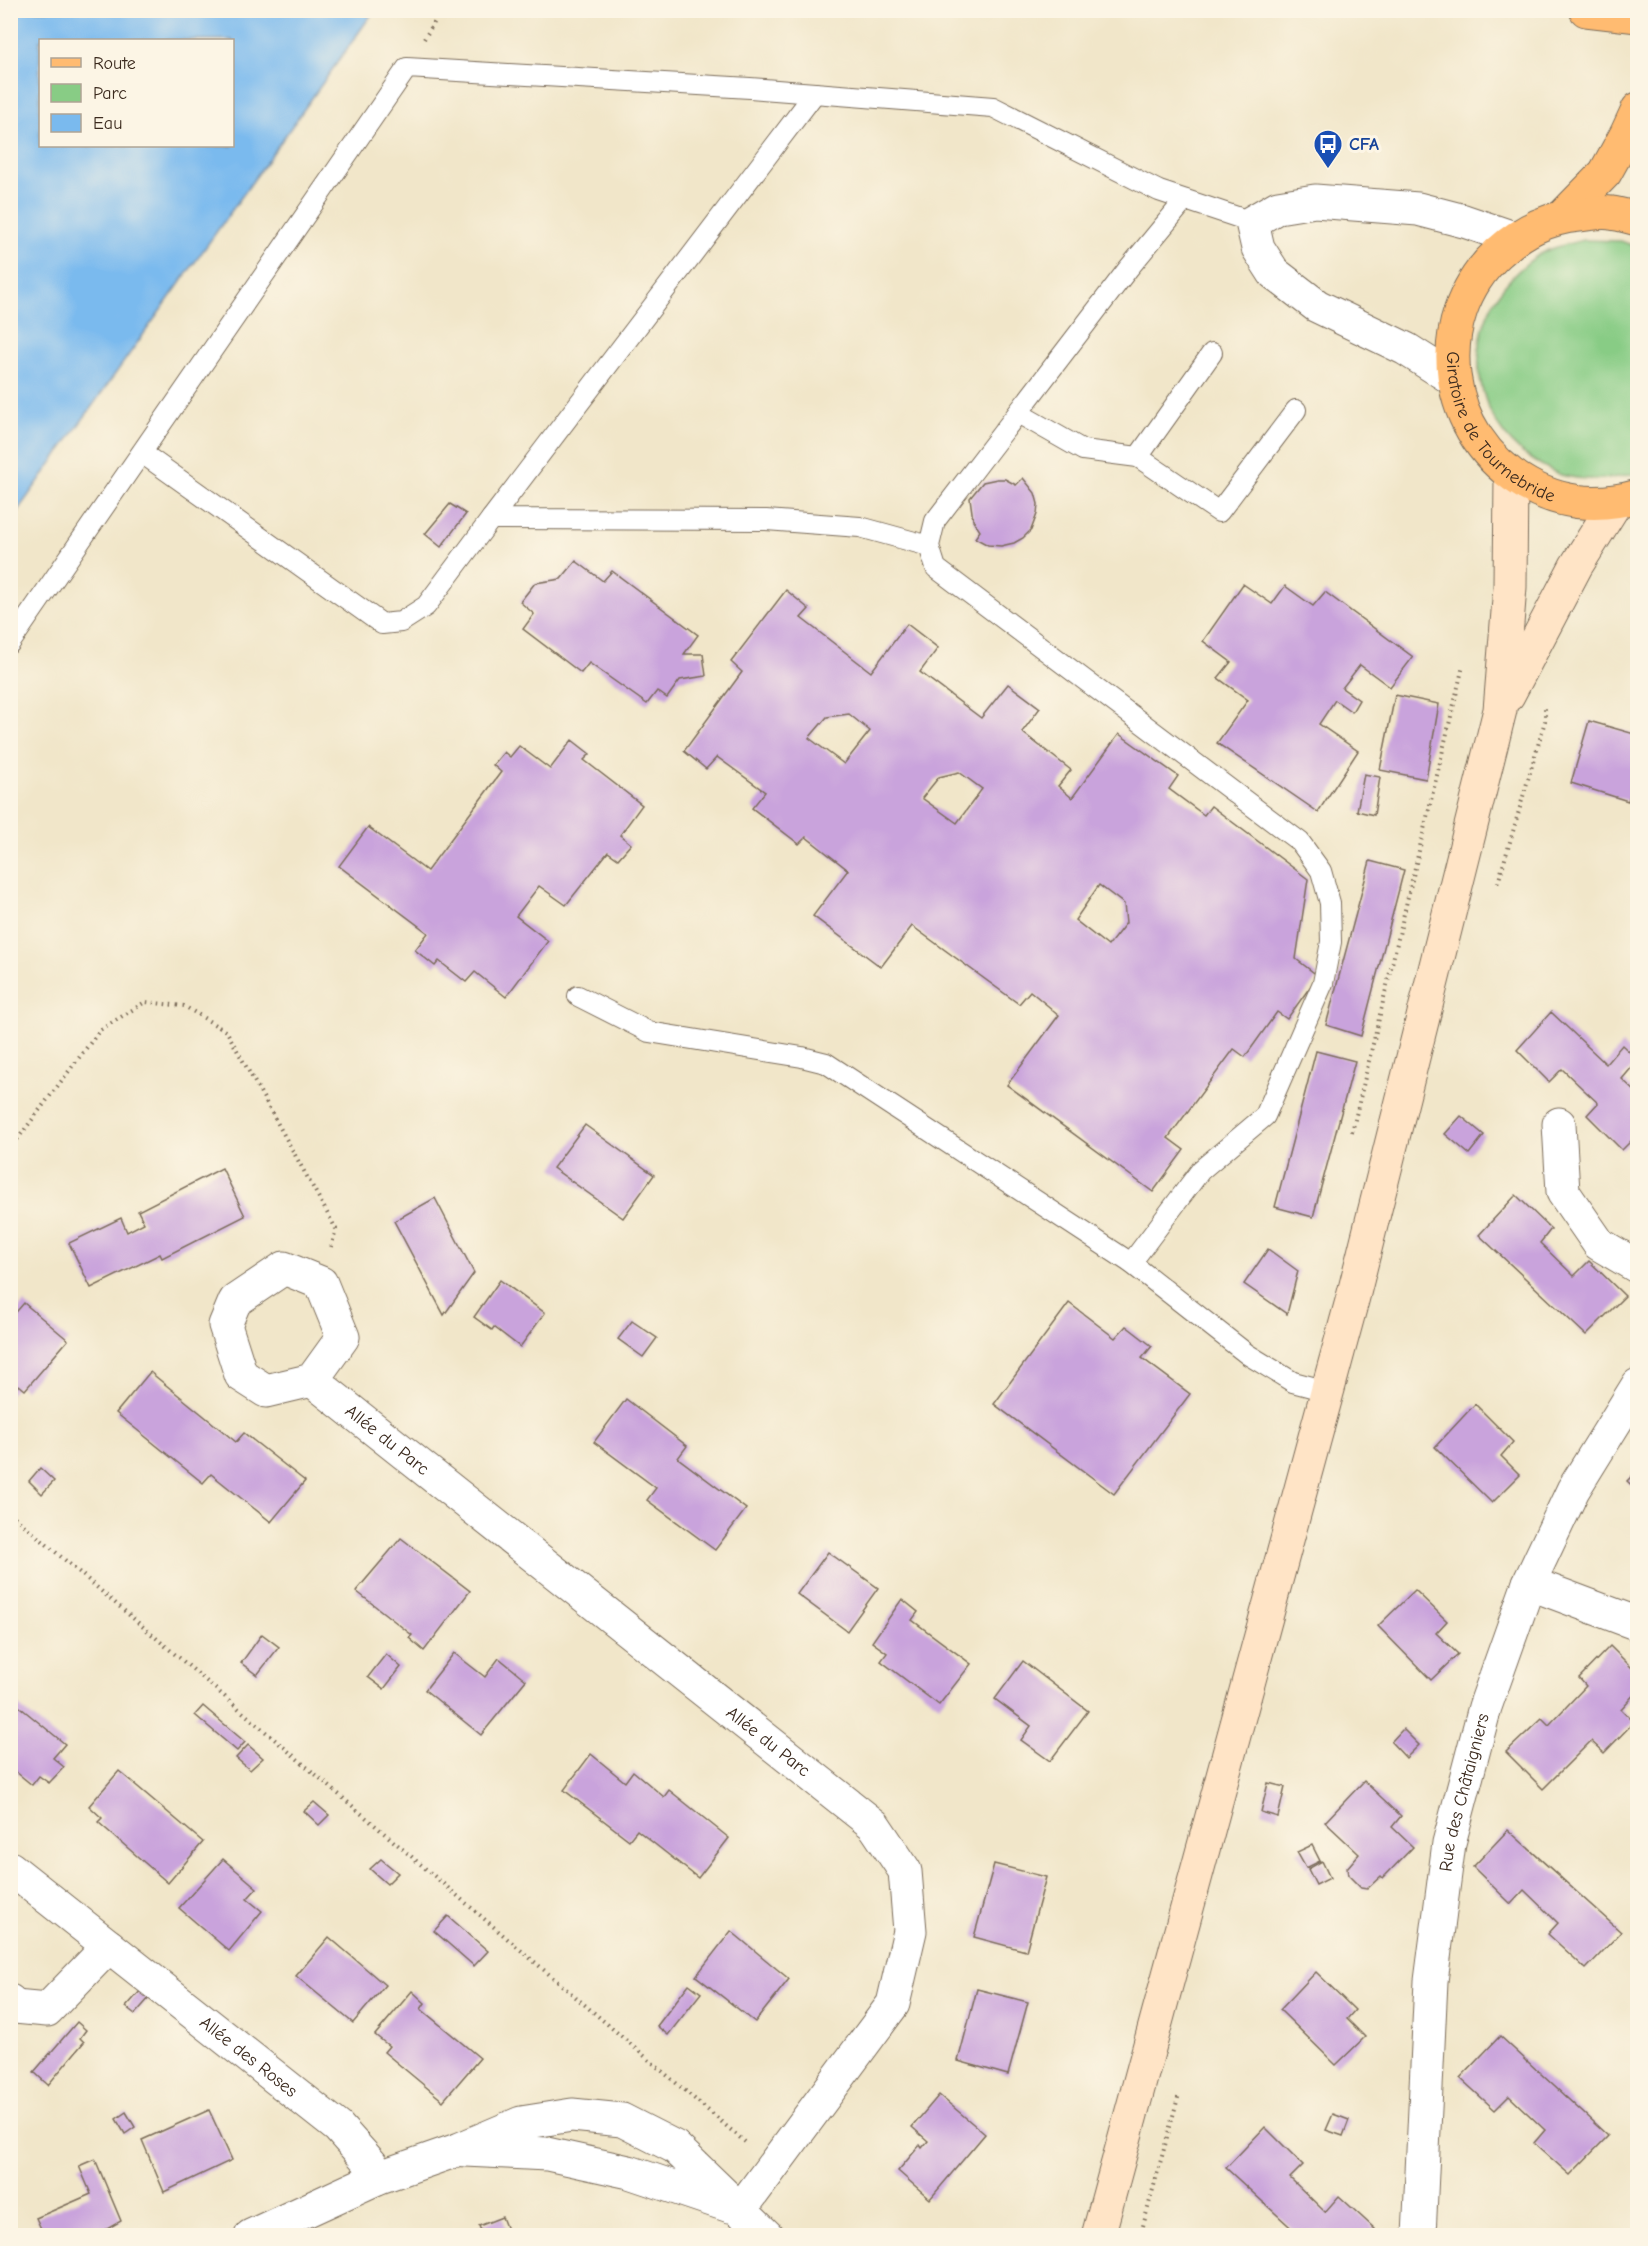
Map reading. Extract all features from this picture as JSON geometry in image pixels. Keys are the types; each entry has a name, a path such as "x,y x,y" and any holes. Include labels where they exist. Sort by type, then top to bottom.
{"main road":[{"path":"1586,10 1638,16"},
{"path":"1563,216 1605,173 1638,109"},
{"name":"Giratoire de Tournebride","path":"1627,499 1579,502 1543,493 1511,476 1484,449 1463,416 1453,379 1453,339 1464,300 1485,266 1514,238 1537,225 1563,216 1609,212 1638,219"},
{"path":"1098,2235 1358,1274 1500,710 1510,587 1511,476"},
{"path":"1500,710 1576,566 1627,499"}],"street":[{"path":"1453,379 1406,349 1317,306 1275,273 1258,248 1252,222 1278,207 1315,201 1418,209 1464,221 1514,238"},
{"path":"1559,1124 1563,1191 1599,1244 1638,1267"},
{"path":"284,1268 321,1283 343,1337 312,1380 266,1391 242,1375 225,1325 235,1301 284,1268"},
{"name":"Allée du Parc","path":"312,1380 874,1825 905,1871 910,1931 893,2004 740,2210"},
{"name":"Rue des Châtaigniers","path":"1419,2235 1431,1981 1449,1843 1485,1707 1529,1583 1573,1490 1638,1385"},
{"path":"1529,1583 1638,1624"},
{"name":"Allée des Roses","path":"10,1868 338,2127 371,2164 376,2178"},
{"path":"10,2001 15,2007 47,2010 109,1946"},
{"path":"260,2233 376,2178 460,2149 521,2123 572,2115 622,2121 675,2147 767,2235"},
{"path":"460,2149 547,2154 629,2172 740,2210"}],"lane":[{"path":"10,643 407,68 814,93 993,107 1159,191 1252,222"},
{"path":"142,453 382,624 401,622 426,606 814,93"},
{"path":"1131,1263 1201,1170 1264,1116 1323,983 1331,942 1330,903 1321,871 1300,842 936,568 929,546 935,521 1128,269 1185,200"},
{"path":"1138,457 1212,353"},
{"path":"1018,413 1083,450 1138,457 1219,512 1296,410"},
{"path":"491,519 765,520 860,526 929,546"},
{"path":"578,996 649,1032 826,1063 1131,1263 1247,1354 1293,1382 1327,1391"}],"path":[{"path":"10,1149 100,1029 146,1002 184,1005 226,1032 336,1229 321,1283"},
{"path":"10,1513 772,2166"}],"green space":[{"path":"1583,240 1621,241 1637,247 1637,473 1619,477 1575,478 1560,475 1545,467 1522,452 1504,434 1491,413 1482,390 1479,365 1480,340 1487,315 1500,292 1521,268 1534,258 1556,247"}],"water":[{"path":"10,11 374,11 11,520"}],"building":[{"path":"1023,478 1035,493 1038,504 1031,530 1014,543 1001,546 988,545 975,538 980,531 973,520 970,498 983,482 1005,479 1016,485"},
{"path":"450,504 466,514 441,547 425,534"},
{"path":"576,561 603,581 612,571 698,635 684,654 703,654 706,676 680,680 667,698 657,691 647,704 589,663 581,673 523,629 534,614 520,602 535,583 561,579"},
{"path":"1243,584 1272,604 1285,586 1313,606 1325,592 1413,657 1390,687 1360,665 1342,688 1359,700 1352,712 1335,700 1319,724 1358,751 1318,812 1217,743 1248,700 1218,678 1231,662 1203,641"},
{"path":"786,590 809,609 801,618 871,672 907,624 938,648 920,672 981,718 1008,684 1040,708 1022,732 1071,770 1058,786 1072,798 1119,734 1178,776 1169,789 1204,815 1211,806 1308,879 1296,959 1318,976 1287,1019 1277,1012 1245,1057 1234,1049 1168,1138 1184,1150 1153,1192 1007,1085 1059,1015 1030,991 1019,1004 912,926 881,967 813,916 848,870 806,837 799,844 752,808 765,792 717,757 706,769 684,751 742,672 731,662","holes":["849,714 870,731 844,764 809,738 827,717","959,772 982,789 957,823 922,798 939,777","1099,885 1124,904 1126,923 1108,946 1075,920"]},
{"path":"1395,695 1439,704 1426,779 1380,770"},
{"path":"1589,721 1638,735 1638,769 1628,801 1571,783"},
{"path":"572,740 590,754 584,760 642,805 620,835 631,844 618,859 608,852 566,905 539,886 516,916 548,941 506,997 475,972 466,982 439,961 435,966 415,950 428,933 339,866 368,827 427,871 501,772 493,765 504,752 510,757 519,746 550,769"},
{"path":"1364,774 1380,777 1374,815 1357,811"},
{"path":"1370,861 1404,870 1361,1036 1326,1025"},
{"path":"1551,1012 1606,1064 1622,1045 1638,1060 1622,1079 1638,1094 1638,1134 1622,1150 1587,1115 1598,1103 1562,1069 1549,1082 1517,1050"},
{"path":"1316,1051 1355,1061 1313,1217 1275,1207"},
{"path":"1461,1116 1484,1135 1469,1154 1445,1134"},
{"path":"585,1125 654,1175 623,1218 553,1168"},
{"path":"222,1168 245,1216 162,1258 160,1254 91,1288 69,1243 121,1218 127,1232 144,1223 138,1211"},
{"path":"1516,1195 1551,1229 1540,1243 1574,1276 1589,1261 1625,1296 1586,1335 1479,1235"},
{"path":"435,1198 474,1273 444,1315 394,1221"},
{"path":"1268,1249 1298,1271 1287,1314 1244,1284"},
{"path":"500,1280 545,1313 520,1347 494,1327 492,1330 474,1317"},
{"path":"24,1303 68,1340 25,1390 19,1385 10,1394 10,1319"},
{"path":"1069,1303 1115,1338 1126,1326 1152,1346 1142,1358 1190,1394 1114,1494 994,1404"},
{"path":"632,1321 657,1338 643,1357 618,1339"},
{"path":"150,1372 236,1442 244,1433 305,1481 271,1522 211,1474 203,1483 116,1413"},
{"path":"626,1399 687,1446 678,1458 746,1509 715,1550 647,1500 656,1488 594,1442"},
{"path":"1475,1404 1513,1442 1501,1456 1520,1475 1492,1503 1435,1447"},
{"path":"40,1468 54,1481 42,1494 29,1481"},
{"path":"1638,1470 1638,1491 1627,1481"},
{"path":"401,1538 470,1591 424,1651 409,1638 412,1635 356,1591"},
{"path":"828,1552 878,1588 847,1631 797,1594"},
{"path":"1415,1590 1447,1621 1436,1633 1458,1654 1431,1680 1378,1626"},
{"path":"902,1599 918,1612 912,1620 971,1664 939,1705 881,1661 887,1653 872,1642"},
{"path":"262,1634 279,1647 257,1675 241,1663"},
{"path":"1610,1646 1638,1674 1638,1690 1621,1709 1634,1722 1604,1753 1591,1741 1543,1789 1506,1752 1542,1718 1549,1725 1586,1686 1579,1678"},
{"path":"454,1653 485,1677 499,1658 526,1680 481,1735 425,1690"},
{"path":"386,1654 401,1667 384,1689 368,1677"},
{"path":"1023,1661 1088,1711 1050,1761 1021,1740 1031,1726 995,1699"},
{"path":"10,1699 65,1744 53,1758 64,1767 49,1783 39,1776 32,1785 10,1767"},
{"path":"203,1706 245,1742 237,1751 195,1715"},
{"path":"1403,1729 1419,1745 1406,1758 1391,1742"},
{"path":"248,1745 263,1758 250,1770 236,1758"},
{"path":"591,1754 625,1782 633,1771 664,1797 669,1790 729,1838 698,1878 637,1830 629,1840 564,1790"},
{"path":"119,1771 203,1842 168,1883 98,1822 102,1818 89,1806"},
{"path":"1364,1781 1401,1816 1392,1827 1413,1847 1383,1878 1381,1876 1367,1889 1361,1888 1348,1875 1347,1868 1359,1854 1325,1822"},
{"path":"1268,1783 1285,1787 1278,1817 1261,1812"},
{"path":"314,1802 329,1815 319,1825 304,1811"},
{"path":"1508,1830 1621,1932 1586,1969 1548,1934 1558,1923 1524,1890 1511,1904 1473,1867"},
{"path":"1312,1845 1320,1861 1306,1868 1297,1852"},
{"path":"223,1859 257,1888 247,1899 262,1911 229,1951 179,1908"},
{"path":"381,1859 398,1873 387,1884 370,1869"},
{"path":"1322,1861 1330,1878 1316,1885 1308,1869"},
{"path":"994,1864 1046,1877 1026,1951 974,1937"},
{"path":"448,1916 488,1951 474,1966 434,1931"},
{"path":"731,1931 789,1979 755,2022 696,1976"},
{"path":"329,1937 385,1985 353,2023 296,1976"},
{"path":"1316,1972 1355,2010 1347,2019 1365,2037 1336,2065 1280,2010"},
{"path":"689,1984 701,1993 668,2035 657,2026"},
{"path":"142,1989 150,1997 135,2014 126,2007"},
{"path":"977,1989 1028,2002 1008,2075 958,2061"},
{"path":"412,1991 425,2003 421,2009 480,2058 443,2101 384,2052 389,2046 375,2035"},
{"path":"77,2022 86,2030 80,2038 84,2042 48,2085 34,2072"},
{"path":"1500,2036 1608,2136 1570,2175 1534,2143 1545,2130 1509,2096 1495,2110 1460,2078"},
{"path":"939,2095 985,2134 930,2199 898,2171 920,2145 922,2148 928,2141 912,2127"},
{"path":"209,2110 232,2160 164,2192 142,2140"},
{"path":"126,2112 135,2127 125,2134 116,2119"},
{"path":"1333,2114 1349,2120 1343,2136 1326,2130"},
{"path":"1265,2127 1303,2165 1290,2178 1325,2212 1339,2196 1375,2229 1369,2235 1299,2235 1226,2168"},
{"path":"95,2159 121,2221 105,2230 107,2235 44,2235 36,2218 91,2194 79,2166"},
{"path":"502,2217 509,2235 483,2235 479,2226"}],"place":[{"name":"CFA","path":"1328,170"}]}
